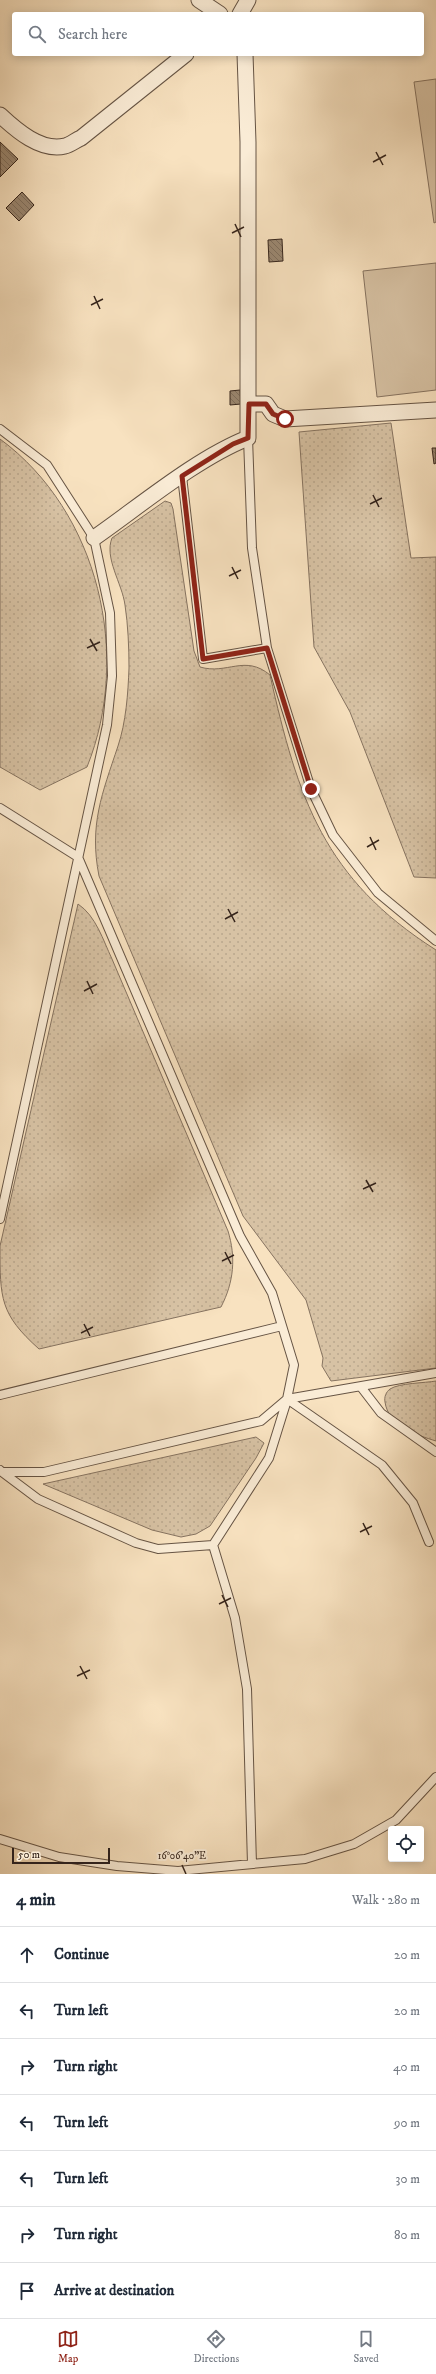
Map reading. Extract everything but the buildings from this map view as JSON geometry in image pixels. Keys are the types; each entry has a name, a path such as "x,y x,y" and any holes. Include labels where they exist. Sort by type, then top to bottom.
{"street":[{"path":"199,0 217,12"},
{"path":"241,12 248,0"},
{"path":"0,115 17,130 46,147 65,146 81,138 184,56"},
{"path":"94,538 182,476 233,444 248,438 248,142 244,56"},
{"path":"249,404 266,404 273,414 285,419 357,416 436,410"}],"lane":[{"path":"0,429 47,465 94,538 110,613 112,676 107,725 0,1219"},
{"path":"248,438 252,548 267,648 311,789 332,835 378,893 436,941"},
{"path":"182,476 203,659 267,648"},
{"path":"0,808 78,857 240,1236 272,1293 294,1365 287,1399 269,1458 213,1545 235,1618 247,1689 252,1864"},
{"path":"0,1395 282,1326"},
{"path":"0,1472 44,1472 261,1421 287,1399 436,1373"},
{"path":"361,1387 381,1413 436,1452"},
{"path":"287,1399 382,1465 413,1503 429,1542"},
{"path":"0,1472 38,1499 136,1543 158,1550 213,1545"},
{"path":"0,1839 59,1856 117,1866 178,1871 305,1859 354,1844 396,1820 436,1777"}],"shaded area":[{"path":"436,79 436,222 434,223 414,82"},
{"path":"436,263 436,390 377,397 363,271"},
{"path":"391,423 411,558 436,557 436,878 414,877 350,712 314,647 299,432"},
{"path":"0,439 34,469 62,505 83,545 98,588 105,633 106,679 100,724 87,767 40,790 0,767"},
{"path":"165,501 171,503 173,509 194,651 200,667 219,669 244,665 261,669 270,675 292,760 305,798 322,832 342,864 367,895 398,923 436,950 436,1368 331,1381 322,1366 323,1358 306,1300 243,1216 99,876 96,858 96,825 102,795 118,746 125,718 129,668 125,605 112,562 110,546 112,538"},
{"path":"78,904 90,915 102,936 228,1231 231,1241 233,1260 229,1288 221,1307 39,1349 16,1326 5,1304 2,1293 0,1246"},
{"path":"436,1381 436,1441 420,1436 397,1423 387,1410 385,1396 390,1389 394,1387 406,1384"},
{"path":"256,1437 264,1443 256,1458 210,1526 196,1534 181,1537 152,1530 43,1484"}],"route":[{"path":"285,419 273,414 266,404 249,404 248,438 233,444 182,476 203,659 267,648 311,789"}]}
